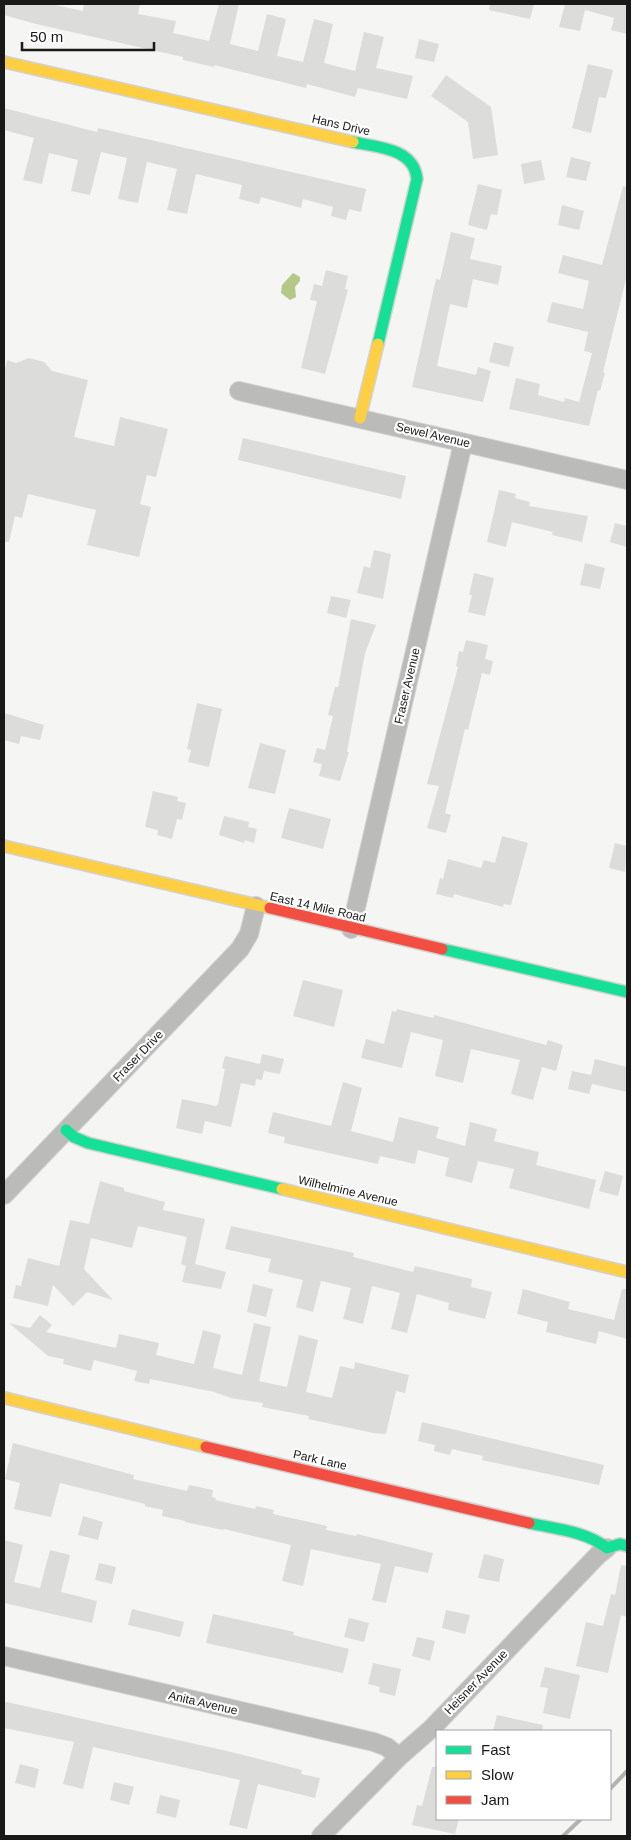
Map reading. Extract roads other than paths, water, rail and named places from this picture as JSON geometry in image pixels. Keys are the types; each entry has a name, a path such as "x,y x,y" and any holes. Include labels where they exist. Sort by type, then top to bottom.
{"street":[{"name":"Hans Drive","path":"4,62 390,150 412,162 416,168 416,178 360,418"},
{"name":"Sewel Avenue","path":"239,391 464,443 627,477"},
{"name":"Fraser Avenue","path":"351,929 464,443"},
{"name":"East 14 Mile Road","path":"4,846 351,929 627,992"},
{"name":"Fraser Drive","path":"4,1195 240,950 249,934 256,906"},
{"name":"Wilhelmine Avenue","path":"66,1130 74,1137 96,1145 627,1272"},
{"name":"Park Lane","path":"5,1398 257,1460 582,1535 597,1540 607,1548"},
{"path":"607,1548 620,1544 627,1546"},
{"name":"Heisner Avenue","path":"321,1836 400,1757 432,1728 607,1548"},
{"name":"Anita Avenue","path":"4,1656 374,1742 387,1747 400,1757"}],"railway":[{"path":"611,1788 627,1771"},
{"path":"563,1836 580,1820"}]}
